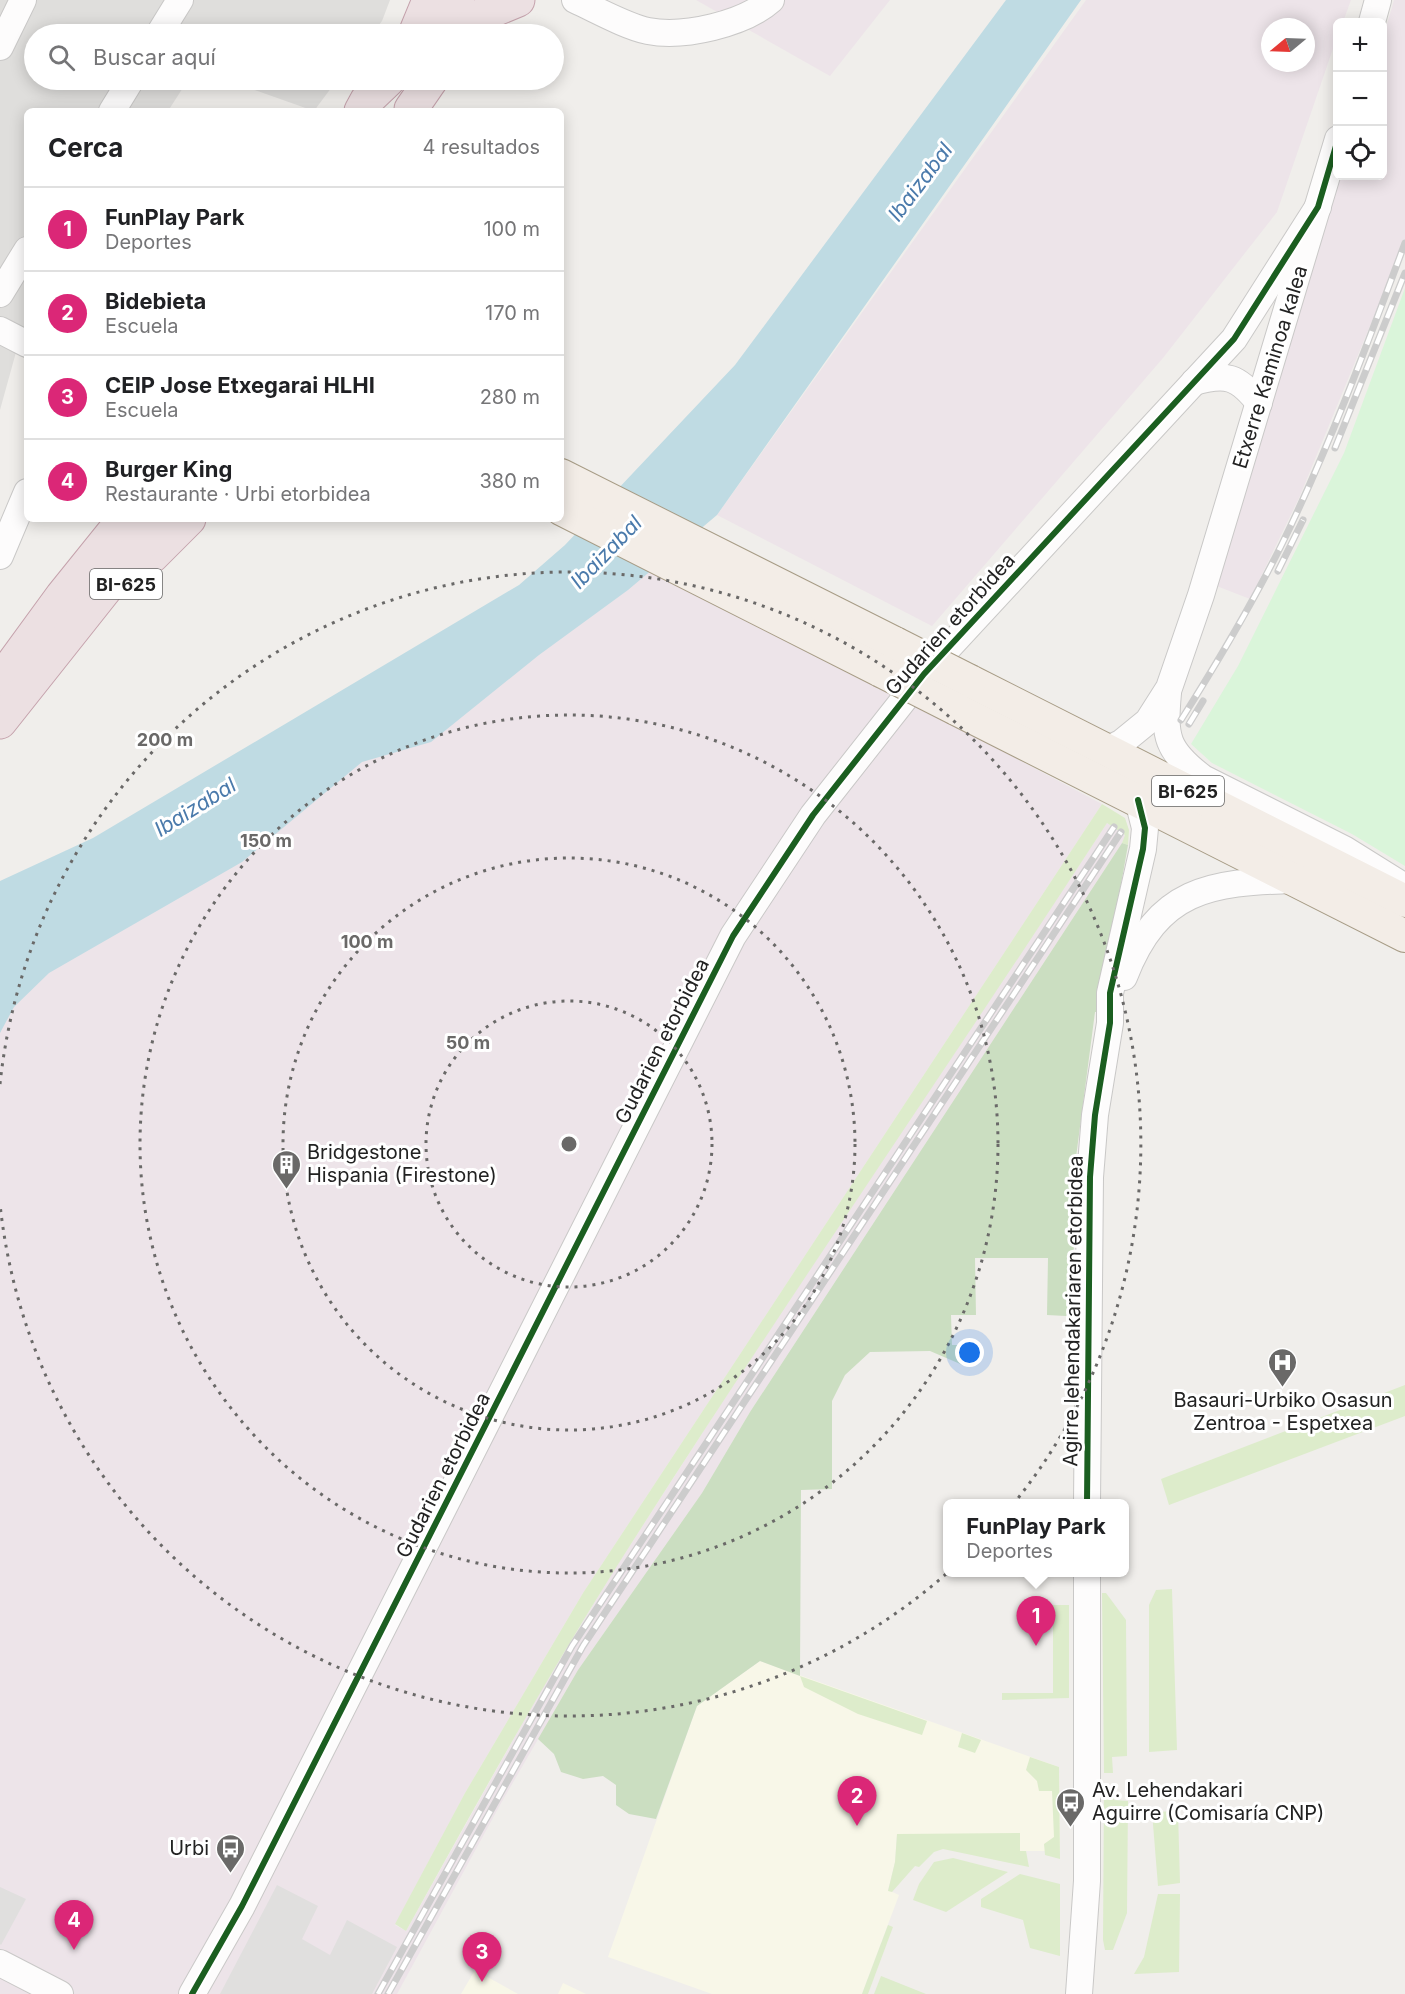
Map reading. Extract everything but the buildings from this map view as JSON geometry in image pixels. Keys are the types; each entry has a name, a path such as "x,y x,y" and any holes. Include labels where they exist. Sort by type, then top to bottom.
{"highway":[{"path":"419,24 429,0"},
{"path":"448,24 458,0"},
{"path":"473,24 482,15 502,3"},
{"path":"363,108 367,100 379,90"},
{"path":"377,108 386,90"},
{"path":"411,108 419,90"},
{"path":"411,108 424,90"},
{"path":"62,596 104,522"},
{"path":"0,681 62,596 122,522"},
{"path":"0,722 159,522"},
{"name":"BI-625","path":"60,644 99,613 186,522"}],"main road":[{"name":"Gudarien etorbidea","path":"564,477 1106,750"},
{"name":"Gudarien etorbidea","path":"564,511 1138,801"},
{"name":"BI-625","path":"1106,750 1405,901"},
{"name":"BI-625","path":"1138,801 1405,936"}],"street":[{"path":"0,47 23,0"},
{"path":"165,24 180,0"},
{"path":"574,0 648,31 705,30 759,11 771,0"},
{"path":"1372,18 1378,0"},
{"path":"114,108 125,90"},
{"name":"Etxerre Kaminoa kalea","path":"1168,688 1201,595 1333,156"},
{"name":"Gudarien etorbidea","path":"192,1994 258,1874 733,936 813,815 924,674 1234,339 1318,207"},
{"path":"0,294 24,255"},
{"path":"0,330 24,342"},
{"path":"1234,339 1256,334 1277,342"},
{"path":"1194,382 1224,376 1241,383 1259,403"},
{"path":"0,556 24,499"},
{"path":"1106,750 1121,743 1148,721 1168,688"},
{"path":"1168,688 1166,733 1174,750 1191,769 1203,778 1344,849 1405,886"},
{"name":"Agirre lehendakariaren etorbidea","path":"1110,1023 1110,993 1143,849 1145,828 1138,801"},
{"name":"Agirre lehendakariaren etorbidea","path":"1087,1499 1090,1177 1095,1115 1110,1023 1123,981 1137,947 1158,918 1176,903 1213,887 1235,882 1295,880"},
{"path":"1079,1994 1086,1881 1087,1577"},
{"path":"1086,1881 1094,1994"},
{"path":"0,1963 55,1993"}],"shaded area":[{"path":"0,0 390,0 380,24 24,24 24,90 182,90 170,108 24,108 24,336 18,345 0,410"},
{"path":"696,0 890,0 830,76"},
{"path":"1086,0 1351,0 1344,18 1333,18 1333,49 1277,212 1163,358 932,626 717,515"},
{"path":"1394,0 1405,0 1405,241 1299,498 1250,599 1214,585 1339,180 1387,180 1387,24"},
{"path":"254,90 330,90 316,108 305,108"},
{"path":"655,567 1102,804 583,1593 465,1793 395,1925 406,1931 540,1692 616,1567 752,1356 1107,823 1125,835 1122,843 750,1412 702,1493 578,1670 500,1805 397,1994 0,1994 0,1002"},
{"path":"760,1661 1059,1767 1060,1851 1020,1851 1020,1834 897,1834 895,1862 888,1890 899,1895 862,1994 712,1994 608,1957 697,1706"},
{"path":"277,1885 318,1906 302,1939 330,1955 347,1920 397,1947 372,1994 220,1994"},
{"path":"0,1887 26,1899 1,1945 0,1944"},
{"path":"475,1970 518,1994 461,1994"},
{"path":"563,1983 586,1994 558,1994"}],"green space":[{"path":"1405,288 1405,866 1352,834 1212,763 1191,744 1238,666 1344,453"},
{"path":"1102,804 1125,818 1129,830 1128,845 1122,843 1125,835 1107,823 738,1379 617,1566 535,1701 406,1931 395,1924 465,1793 583,1593"},
{"path":"1122,843 1128,845 1097,1012 1095,1012 1075,1165 1073,1307 1066,1316 1047,1315 1048,1258 975,1258 976,1315 951,1315 952,1345 979,1345 965,1366 930,1351 870,1352 845,1375 832,1401 832,1489 801,1490 800,1676 760,1661 697,1706 656,1819 629,1814 616,1805 616,1785 603,1776 583,1779 561,1772 554,1754 538,1739 578,1670 702,1493 750,1412"},
{"path":"1405,1385 1405,1416 1169,1505 1161,1479"},
{"path":"1172,1589 1177,1750 1149,1752 1149,1605 1156,1590"},
{"path":"1102,1593 1106,1593 1126,1620 1127,1756 1112,1757 1113,1773 1104,1773"},
{"path":"1053,1605 1069,1605 1069,1698 1002,1700 1002,1693 1053,1693"},
{"path":"800,1676 927,1721 922,1735 858,1714 804,1687"},
{"path":"962,1733 981,1740 975,1753 958,1747"},
{"path":"1030,1757 1059,1767 1060,1859 1045,1855 1044,1844 1054,1837 1052,1791 1039,1791 1037,1781 1026,1770"},
{"path":"1104,1786 1113,1786 1114,1800 1128,1801 1127,1913 1113,1950 1105,1950 1103,1940"},
{"path":"1178,1811 1180,1883 1158,1886 1152,1812"},
{"path":"1020,1833 1020,1851 1026,1851 1029,1867 943,1849 934,1852 919,1867 915,1866 892,1892 888,1891 895,1862 897,1834"},
{"path":"953,1858 1008,1872 946,1912 913,1900 919,1884 934,1862"},
{"path":"1020,1874 1060,1884 1060,1956 1030,1948 1023,1920 981,1907 981,1899"},
{"path":"1158,1894 1180,1894 1179,1972 1134,1974 1144,1957"},
{"path":"888,1925 893,1927 868,1994 862,1994"},
{"path":"881,1976 926,1994 874,1994"}],"water":[{"name":"Ibaizabal","path":"1006,0 1081,0 717,515 628,590 539,655 431,742 362,762 242,862 49,973 14,1007 0,1033 0,881 93,838 519,585 565,545 735,365"}],"railway":[{"path":"1181,720 1246,612 1299,509 1347,396 1405,243"},
{"path":"1335,448 1405,273"},
{"path":"1278,571 1303,520"},
{"path":"1189,724 1203,701"},
{"path":"378,1994 572,1646 1114,827"},
{"path":"388,1994 583,1646 1121,832"}],"cycle path":[{"path":"192,1994 242,1906 733,936 813,815 924,674 1234,339 1318,207 1333,156"},
{"path":"1087,1499 1090,1177 1095,1115 1110,1023 1110,993 1143,849 1145,828 1138,800"}],"place":[{"name":"Bridgestone Hispania (Firestone)","path":"286,1190"},
{"name":"Basauri-Urbiko Osasun Zentroa - Espetxea","path":"1283,1388"},
{"name":"FunPlay Park","path":"1036,1646"},
{"name":"Bidebieta","path":"857,1826"},
{"name":"Av. Lehendakari Aguirre (Comisaría CNP)","path":"1071,1828"},
{"name":"Urbi","path":"230,1874"},
{"name":"Burger King","path":"74,1950"},
{"name":"CEIP Jose Etxegarai HLHI","path":"482,1982"}]}
